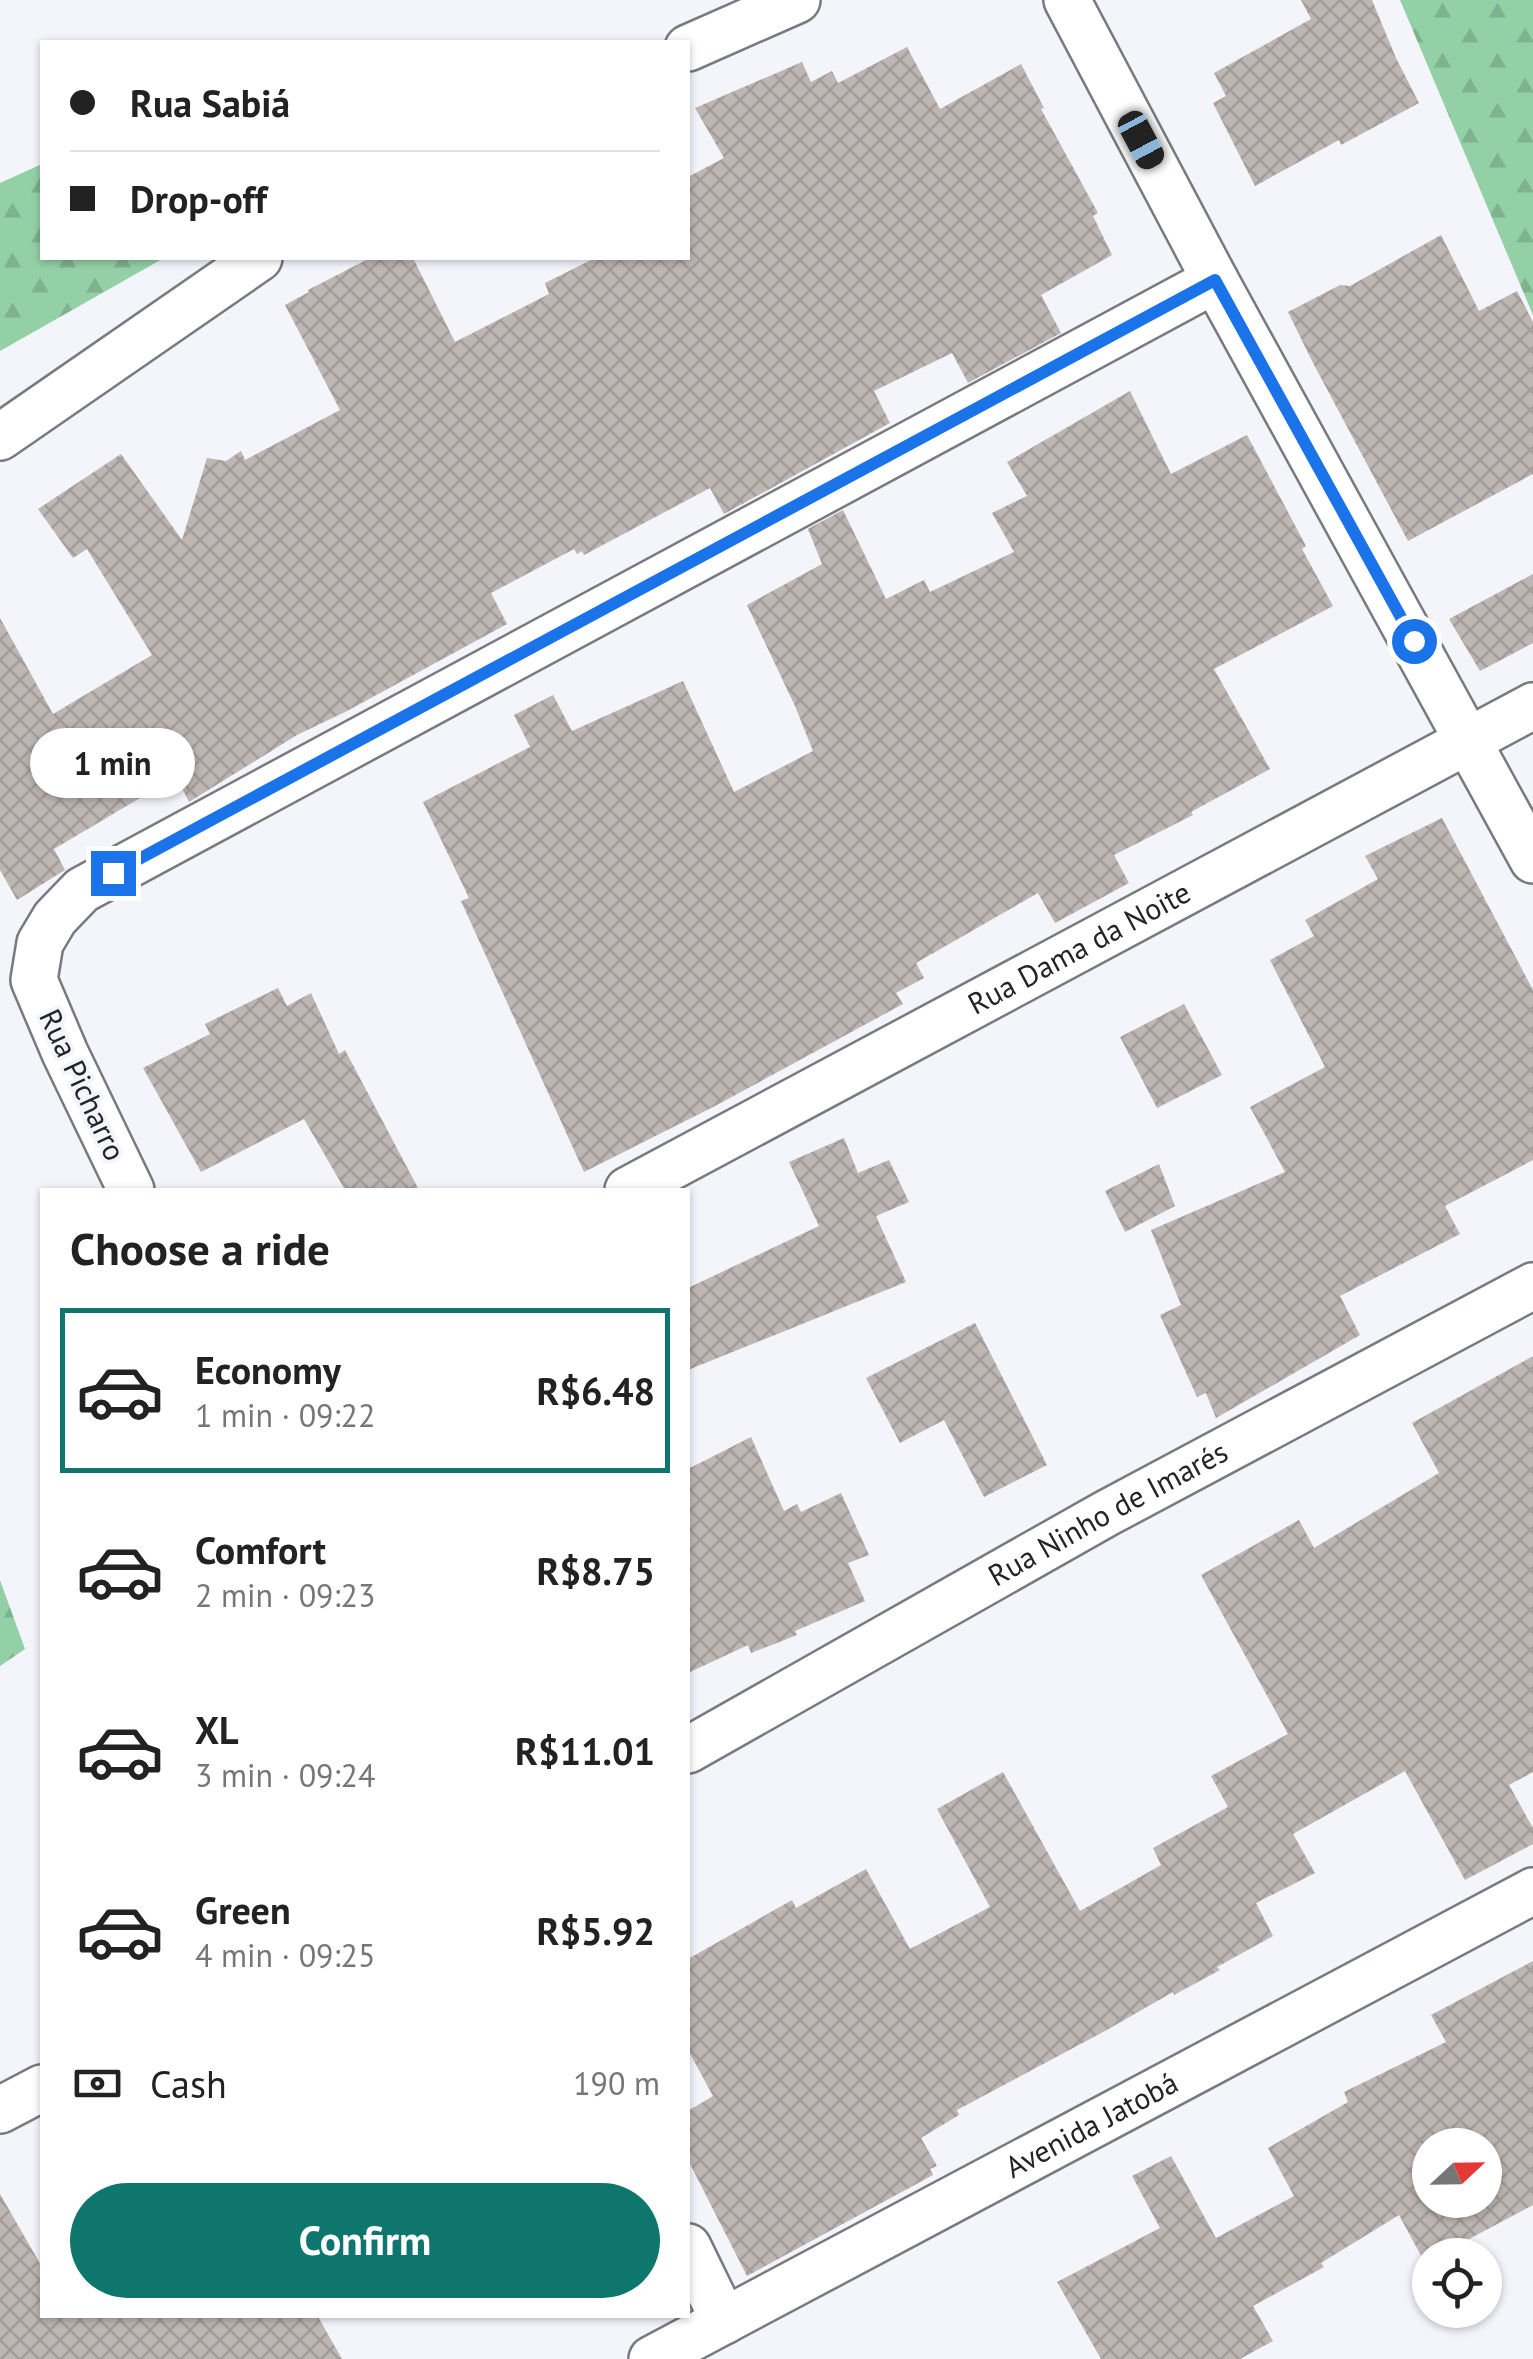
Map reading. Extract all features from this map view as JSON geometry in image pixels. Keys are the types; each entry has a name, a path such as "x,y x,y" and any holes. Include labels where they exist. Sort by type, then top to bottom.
{"street":[{"path":"690,47 797,0"},
{"path":"1066,0 1533,860"},
{"path":"0,437 256,260"},
{"name":"Rua Picharro","path":"130,1188 34,980 40,942 55,918 82,890 1215,280"},
{"name":"Rua Dama da Noite","path":"632,1188 1533,706"},
{"name":"Rua Ninho de Imarés","path":"690,1749 1108,1513 1533,1286"},
{"name":"Avenida Jatobá","path":"652,2359 1533,1891"},
{"path":"0,2110 40,2089"},
{"path":"690,2251 724,2321"}],"green space":[{"path":"1400,0 1533,0 1533,315"},
{"path":"40,165 40,260 160,260 0,351 0,183"},
{"path":"0,1580 25,1649 0,1666"}],"building":[{"path":"1301,0 1372,0 1419,103 1341,145 1339,140 1255,186 1213,103 1226,96 1214,73 1311,19"},
{"path":"907,47 940,109 1021,64 1098,213 1093,216 1112,255 1041,295 1061,333 968,383 952,353 874,391 890,423 724,514 710,488 584,555 574,549 491,593 507,624 297,735 189,802 182,788 177,791 167,782 54,849 65,870 17,900 0,870 0,618 53,714 152,655 87,549 73,558 38,509 121,454 182,540 207,458 226,461 241,451 245,460 340,410 285,305 366,260 414,260 455,342 549,294 545,283 591,260 690,260 690,176 724,158 695,108 802,62 811,82 832,71 838,83"},
{"path":"1441,235 1479,311 1517,291 1533,322 1533,474 1408,541 1288,312 1340,285 1350,286"},
{"path":"1130,391 1171,474 1247,435 1333,606 1214,669 1270,769 1191,812 1193,815 1114,855 1129,883 1055,923 1038,893 916,963 924,978 896,993 903,1004 584,1172 461,901 469,898 423,802 530,747 514,715 553,695 572,731 683,681 734,792 813,751 747,605 822,564 808,529 843,510 886,599 924,580 930,592 1014,552 992,513 1027,496 1007,462"},
{"path":"1533,574 1533,643 1480,671 1449,619"},
{"path":"1442,818 1533,990 1533,1160 1445,1206 1460,1234 1340,1296 1360,1335 1216,1418 1206,1393 1197,1397 1160,1315 1181,1305 1151,1230 1285,1172 1250,1107 1325,1067 1270,960 1314,936 1305,920 1378,879 1365,856"},
{"path":"278,988 287,1006 311,993 339,1054 345,1050 418,1188 344,1188 304,1119 201,1172 143,1068 210,1034 205,1024"},
{"path":"1184,1004 1222,1075 1157,1108 1120,1037"},
{"path":"844,1138 858,1173 889,1160 909,1202 876,1216 906,1282 690,1369 690,1287 819,1226 789,1162"},
{"path":"1159,1164 1175,1206 1125,1232 1105,1191"},
{"path":"975,1323 1047,1465 984,1497 944,1420 900,1443 866,1378"},
{"path":"1533,1356 1533,1772 1509,1785 1533,1828 1533,1844 1465,1880 1405,1771 1293,1834 1315,1873 1256,1903 1273,1936 1217,1967 1220,1970 957,2110 959,2115 921,2138 937,2166 930,2169 933,2175 747,2276 690,2164 690,2110 713,2096 690,2054 690,1958 792,1900 796,1908 866,1869 910,1949 990,1907 937,1809 1003,1772 1080,1911 1161,1865 1153,1848 1228,1807 1211,1776 1288,1734 1201,1575 1299,1520 1314,1548 1439,1473 1412,1423"},
{"path":"751,1437 784,1511 797,1504 801,1512 841,1493 869,1555 848,1563 865,1601 795,1631 797,1635 751,1653 748,1645 690,1672 690,1468"},
{"path":"1533,1961 1533,2205 1471,2238 1412,2239 1399,2215 1321,2263 1324,2267 1253,2306 1273,2341 1240,2359 1101,2359 1057,2282 1160,2228 1132,2176 1171,2156 1216,2238 1294,2196 1268,2148 1348,2102 1344,2092 1446,2042 1431,2015"},
{"path":"0,2194 40,2264 40,2318 319,2318 342,2359 0,2359"}],"route":[{"path":"113,873 1215,280 1414,641"}]}
